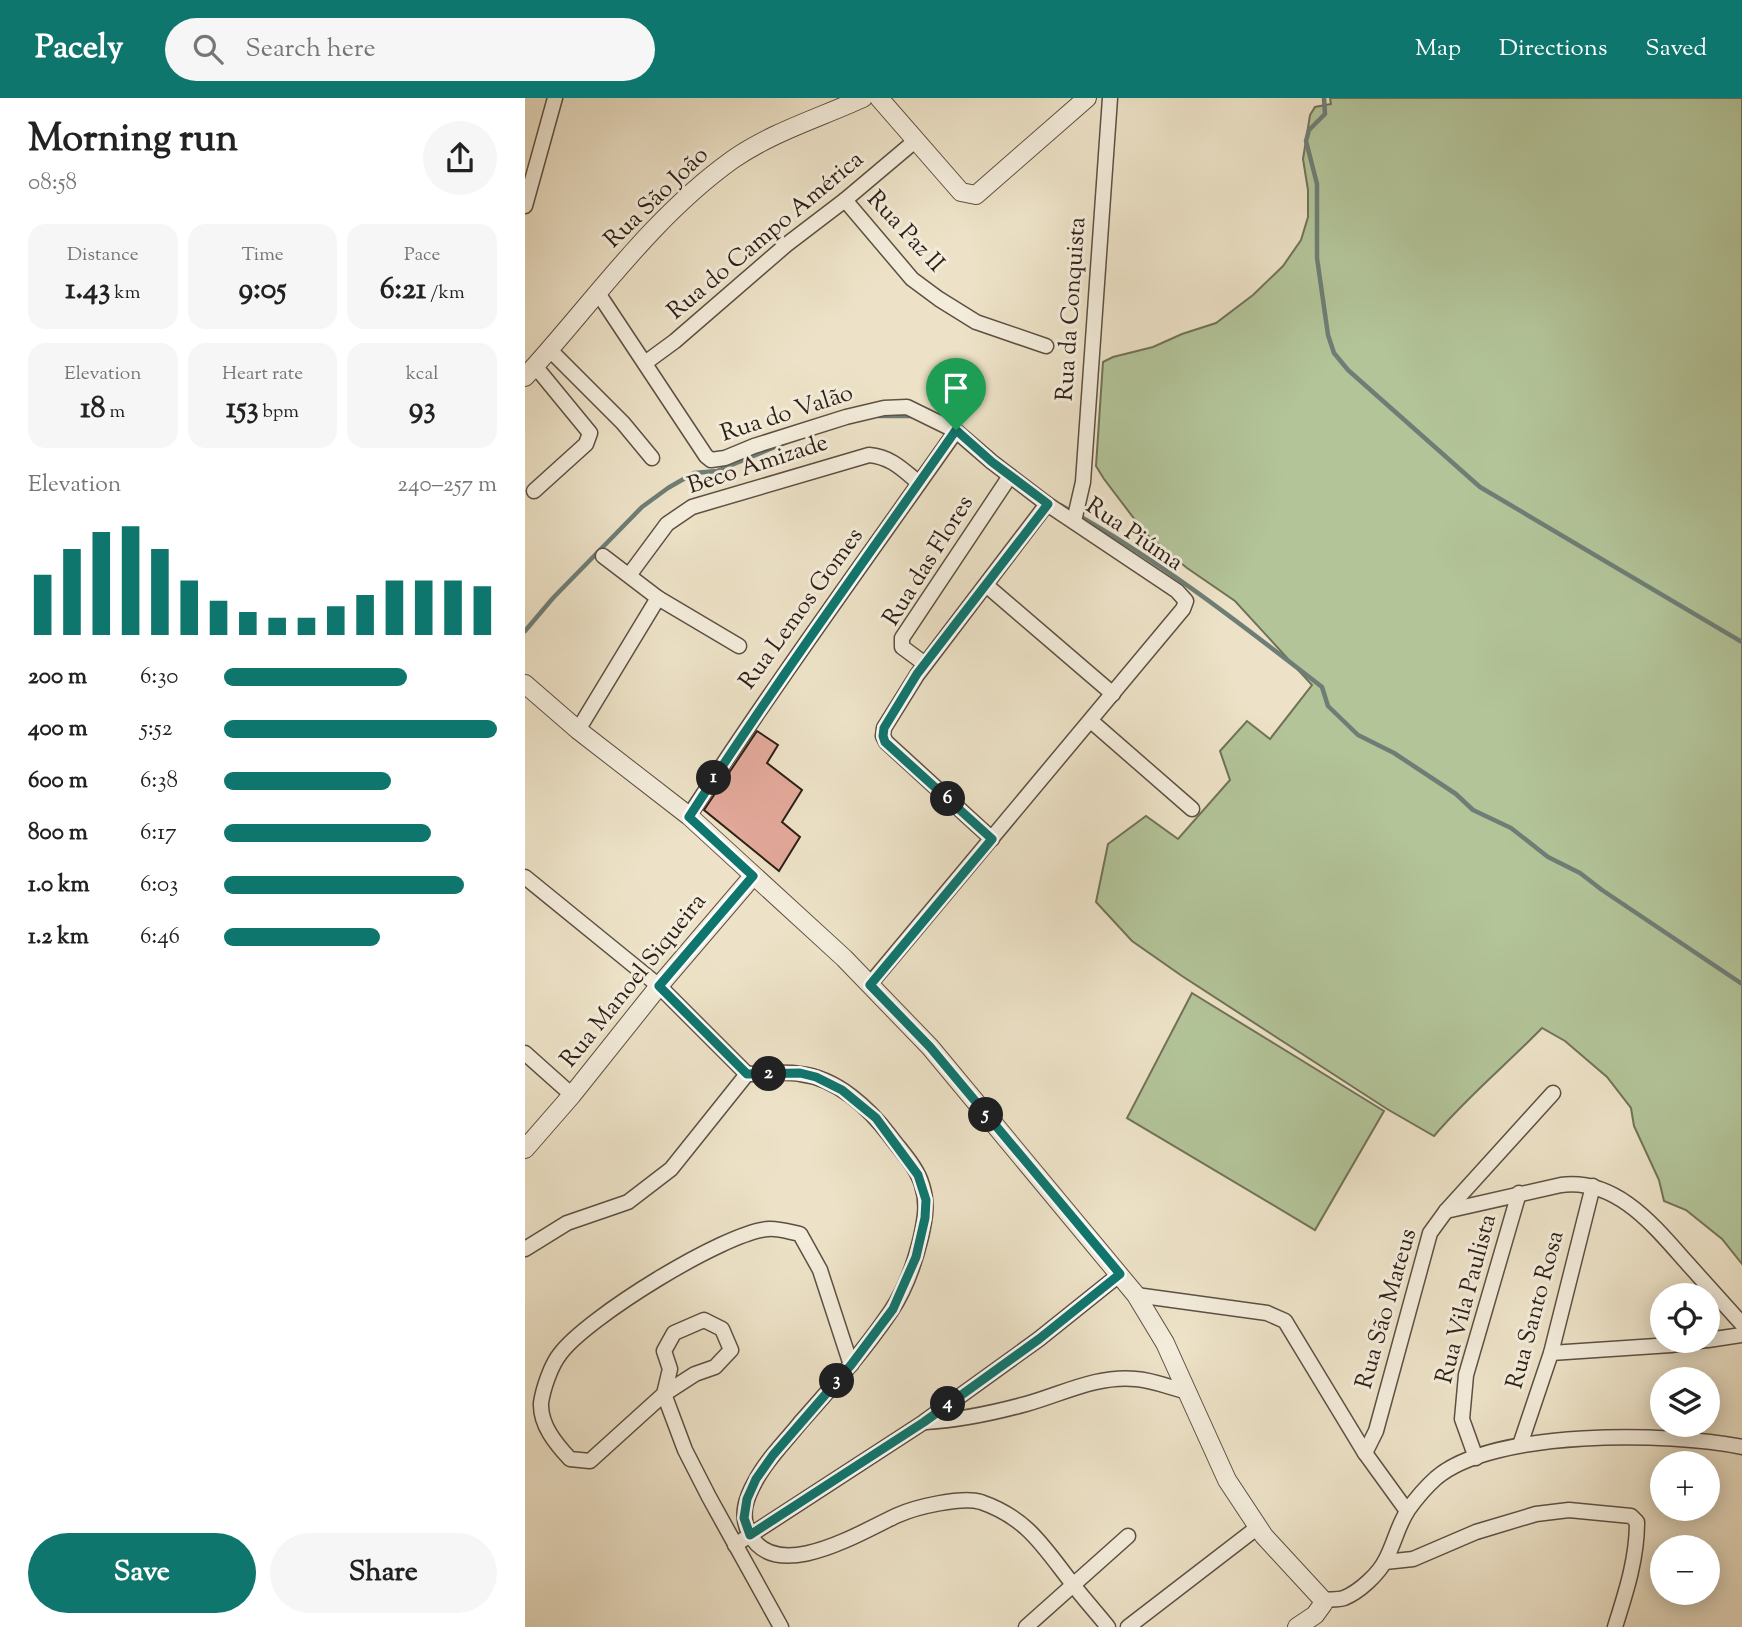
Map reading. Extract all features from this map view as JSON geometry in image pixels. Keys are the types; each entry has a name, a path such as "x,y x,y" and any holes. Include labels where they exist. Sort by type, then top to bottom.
{"street":[{"path":"525,206 555,98"},
{"name":"Rua São João","path":"530,372 658,225 697,188 734,159 772,136 863,98"},
{"path":"879,98 961,192 976,195 1087,98"},
{"name":"Rua da Conquista","path":"1074,522 1083,482 1110,98"},
{"name":"Rua do Campo América","path":"645,363 915,141"},
{"name":"Rua Paz II","path":"845,200 912,279 939,299 976,322 1046,346"},
{"name":"Rua do Valão","path":"598,293 711,460 725,458 846,417 884,408 908,407 956,430 1048,504"},
{"path":"550,349 623,423 652,458"},
{"path":"530,372 590,433 586,444 534,491"},
{"name":"Rua Lemos Gomes","path":"689,817 759,708 956,430"},
{"name":"Beco Amizade","path":"630,574 667,524 692,507 869,455 893,461 919,483"},
{"name":"Rua das Flores","path":"925,664 902,648 902,638 1010,476"},
{"path":"992,839 885,742 884,728 925,664 1048,504"},
{"name":"Rua Piúma","path":"1048,504 1177,591 1186,601 1184,609 1113,694"},
{"path":"603,556 658,598 739,646"},
{"path":"870,985 1113,694 986,585"},
{"path":"578,730 658,598"},
{"path":"525,684 578,730 689,817 870,985 930,1047 1136,1295 1165,1343 1227,1480 1319,1614"},
{"path":"1091,721 1192,809"},
{"name":"Rua Manoel Siqueira","path":"525,1149 753,876"},
{"path":"525,877 659,986 747,1074 800,1073 816,1077 842,1090 876,1118 922,1183 926,1200 925,1218 916,1257 893,1309 851,1365 773,1455 756,1479 747,1499 744,1518 750,1535 766,1551 786,1556 804,1555 845,1540 901,1514 942,1503 978,1501 1010,1516 1035,1535 1108,1627"},
{"path":"525,1053 572,1095"},
{"path":"525,1249 567,1223 628,1202 671,1169 747,1074"},
{"name":"Rua São Mateus","path":"1365,1453 1376,1431 1430,1233 1446,1211 1553,1093"},
{"path":"1446,1211 1574,1183 1593,1186 1621,1198 1656,1228 1742,1324"},
{"name":"Rua Santo Rosa","path":"1520,1445 1551,1353 1593,1186"},
{"name":"Rua Vila Paulista","path":"1476,1458 1462,1419 1466,1375 1519,1193"},
{"path":"781,1627 685,1450 664,1394 670,1369 664,1351 674,1333 704,1320 722,1329 731,1350 715,1367 695,1374 664,1394 590,1461 570,1459 556,1444 544,1422 541,1404 548,1378 560,1354 587,1328 674,1268 726,1242 768,1229 800,1234 820,1270 851,1365"},
{"path":"736,1545 924,1422 1039,1339 1120,1274"},
{"path":"1136,1295 1267,1313 1285,1321 1365,1453 1407,1511"},
{"path":"1720,1338 1742,1335"},
{"path":"1551,1353 1650,1346"},
{"path":"924,1422 963,1420 1027,1404 1081,1385 1111,1379 1137,1379 1188,1392"},
{"path":"1297,1627 1360,1588 1385,1562 1407,1511 1436,1478 1453,1467 1520,1445 1617,1436 1723,1443 1742,1447"},
{"path":"1385,1562 1413,1559 1476,1532 1536,1514 1569,1510 1631,1516 1637,1522 1637,1544 1632,1576 1615,1627"},
{"path":"1128,1627 1258,1527"},
{"path":"1026,1627 1128,1536"}],"green space":[{"path":"1330,98 1742,98 1742,1264 1722,1239 1686,1210 1664,1201 1659,1180 1634,1126 1631,1108 1607,1077 1565,1041 1542,1028 1434,1136 1387,1109 1182,976 1132,941 1096,902 1108,844 1146,816 1178,839 1230,780 1220,751 1247,721 1270,739 1312,685 1235,601 1187,568 1145,533 1096,466 1103,362 1153,347 1216,323 1253,295 1283,266 1301,240 1308,217 1308,190 1303,159 1310,115 1315,107 1331,104"},
{"path":"1192,993 1384,1111 1315,1230 1127,1118"}],"building":[{"path":"757,731 778,745 767,763 802,790 782,822 800,837 779,871 704,810"}],"waterway":[{"path":"1324,98 1325,114 1309,130 1306,141 1317,184 1317,258 1328,335 1334,353 1348,370 1480,487 1742,642"},
{"path":"879,416 912,416"},
{"path":"525,631 553,598 642,507 668,488 694,473 717,471 787,442"},
{"path":"1060,505 1162,568 1290,662 1322,687 1328,706 1358,735 1394,753 1456,794 1473,810 1511,828 1548,857 1580,873 1742,984"}],"route":[{"path":"956,430 992,462 1048,504 917,674 884,728 885,742 992,839 870,985 930,1047 1120,1274 1039,1339 924,1422 750,1535 744,1518 747,1499 756,1479 773,1455 851,1365 893,1309 916,1257 925,1218 926,1200 918,1175 876,1118 842,1090 816,1077 800,1073 747,1074 659,986 753,876 689,817 759,708 841,596 956,430"}]}
